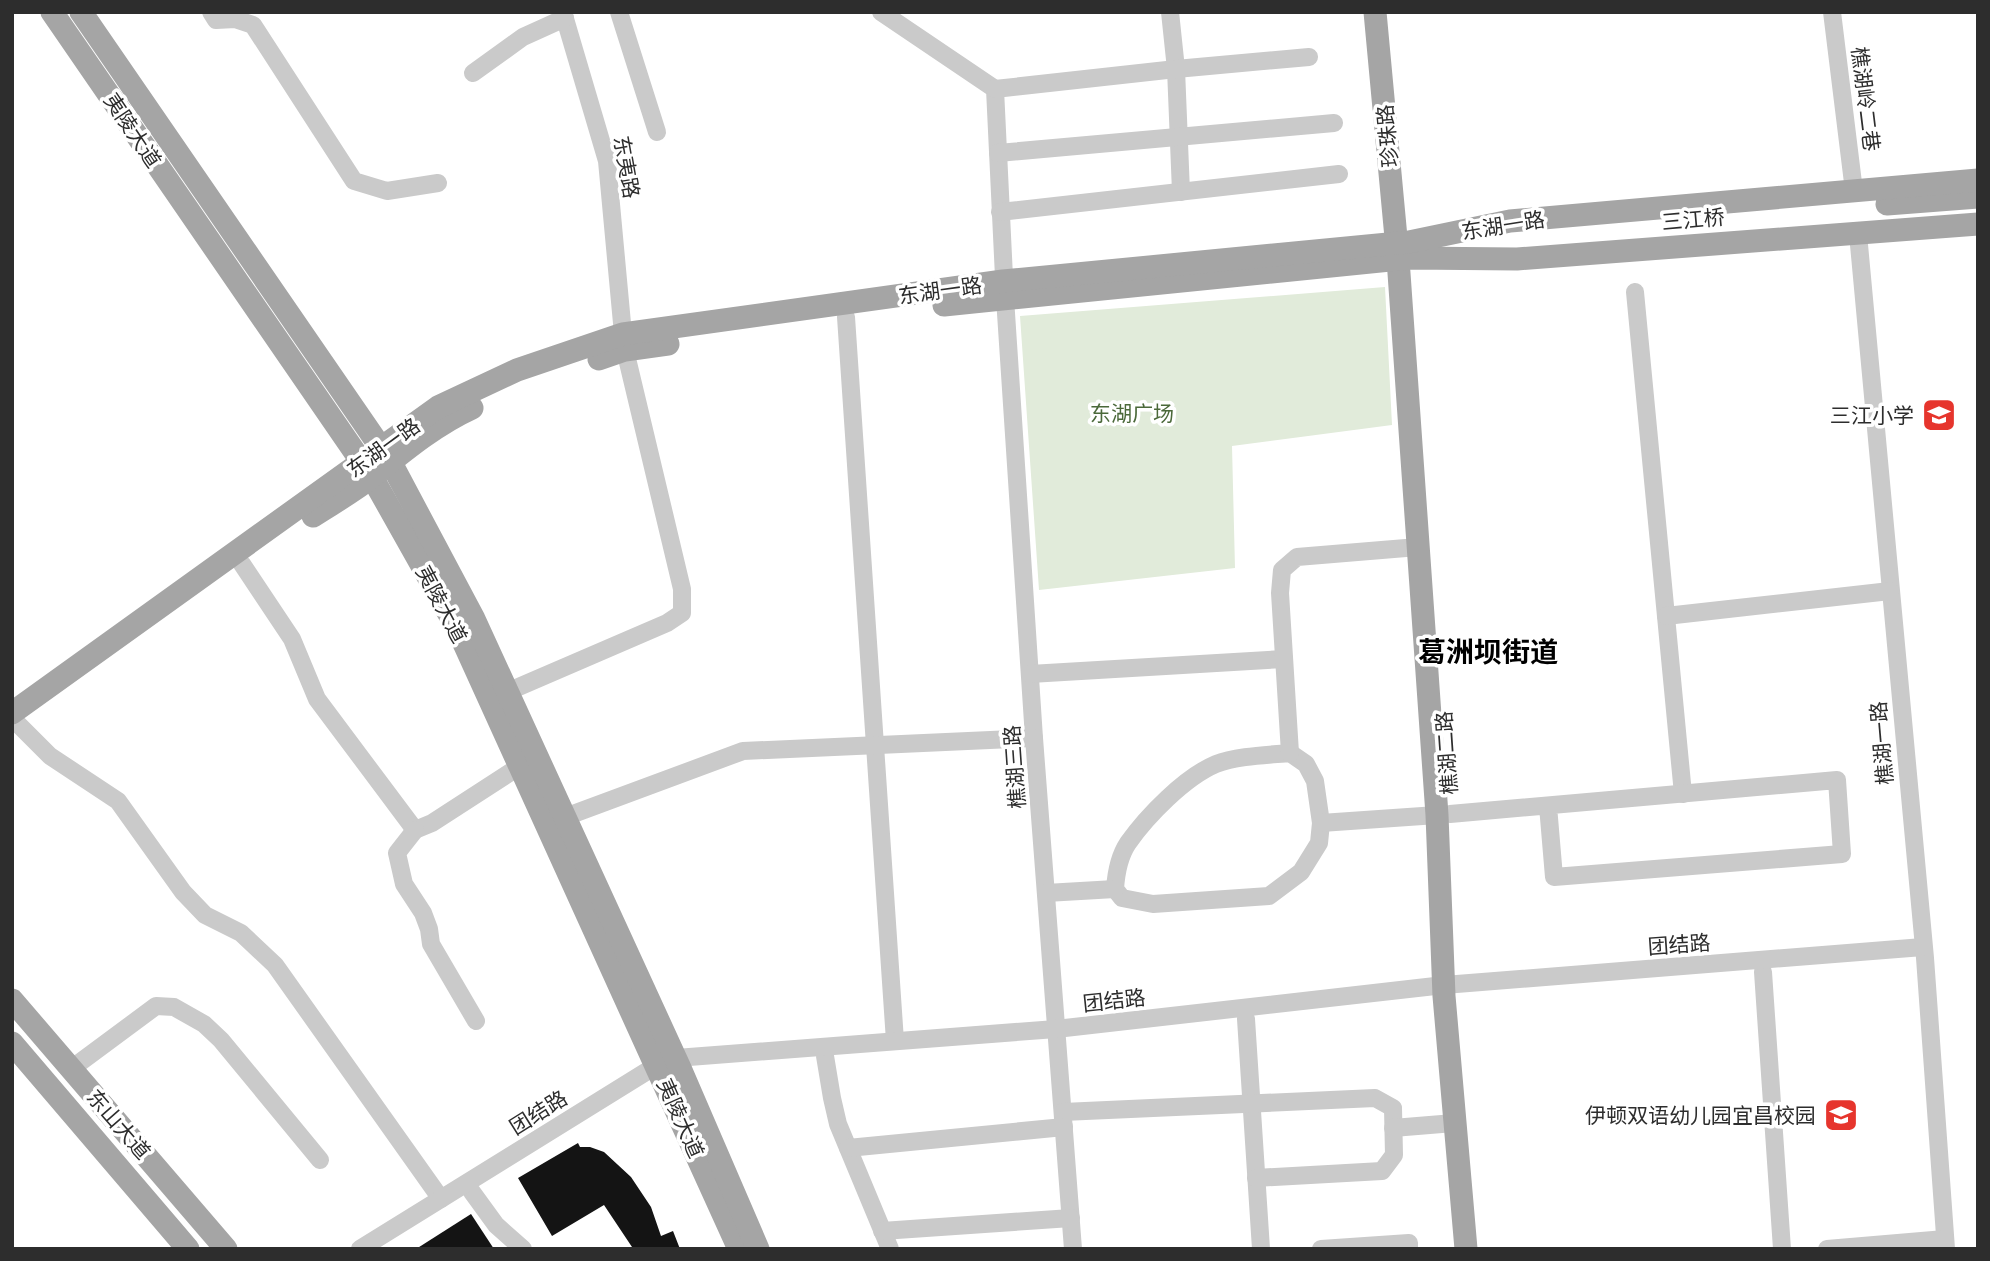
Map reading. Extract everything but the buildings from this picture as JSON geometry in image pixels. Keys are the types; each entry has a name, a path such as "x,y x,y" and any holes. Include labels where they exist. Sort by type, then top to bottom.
{"main road":[{"name":"夷陵大道","path":"52,12 367,470 457,628 520,766 758,1249"},
{"name":"夷陵大道","path":"81,12 385,455 474,619 565,817 669,1067 739,1249"},
{"name":"珍珠路","path":"1375,12 1404,251"},
{"name":"珍珠路","path":"1391,12 1404,251"},
{"name":"东湖一路","path":"1404,251 1510,220 1978,180"},
{"name":"三江桥","path":"1404,251 1978,197"},
{"name":"三江桥","path":"1404,251 1978,213"},
{"path":"14,721 242,564 385,455 448,419 624,342 846,317 1004,289 1404,251 1517,259 1978,224"},
{"name":"樵湖二路","path":"1404,251 1418,547 1443,814"},
{"name":"樵湖二路","path":"1404,251 1443,814 1452,990 1454,1123 1466,1249"},
{"name":"东湖一路","path":"624,342 1004,289"},
{"name":"东湖一路","path":"14,721 367,470"},
{"name":"樵湖二路","path":"1452,990 1479,1249"},
{"name":"东山大道","path":"12,1000 226,1249"},
{"name":"东山大道","path":"12,1043 188,1249"}],"street":[{"path":"211,12 216,20 235,19 253,24 354,181 387,191 438,183"},
{"path":"619,12 657,132"},
{"path":"881,12 995,89 1309,57"},
{"path":"1170,12 1176,69 1181,192"},
{"name":"樵湖岭二巷","path":"1832,12 1854,191"},
{"path":"473,73 523,37 564,15"},
{"name":"东夷路","path":"507,692 667,623 682,613 682,589 624,342 607,161 564,15"},
{"name":"樵湖三路","path":"995,89 1004,289 1034,738 1073,1249"},
{"path":"998,153 1334,123"},
{"path":"1000,212 1339,174"},
{"name":"樵湖一路","path":"1858,234 1924,953 1946,1244"},
{"path":"1635,292 1683,794"},
{"path":"846,317 895,1041"},
{"path":"1290,753 1280,593 1282,570 1297,557 1418,547"},
{"path":"242,564 292,639 317,699 415,830"},
{"path":"1666,616 1890,591"},
{"path":"1030,674 1284,659"},
{"path":"14,721 50,756 118,800 183,892 205,915 242,933 275,965 440,1199"},
{"path":"565,817 743,751 1034,738"},
{"path":"1290,753 1306,764 1315,781 1321,823 1319,844 1301,872 1269,896 1153,904 1122,898 1115,889 1116,875 1127,844 1173,792 1216,764 1290,753"},
{"path":"476,1021 430,944 429,929 423,913 404,884 397,853 415,830 432,823 520,766"},
{"path":"1321,823 1837,780 1842,854 1554,877 1548,806"},
{"path":"1046,893 1115,889"},
{"name":"团结路","path":"360,1249 440,1199 669,1067 895,1041 1056,1034 1246,1019 1452,990 1763,972 1924,953"},
{"name":"团结路","path":"382,1249 669,1067 825,1056 1056,1034 1452,990 1924,953"},
{"path":"1763,972 1783,1249"},
{"path":"71,1069 156,1006 174,1007 204,1024 221,1040 320,1160"},
{"path":"1246,1019 1261,1249"},
{"path":"825,1056 838,1124 890,1249"},
{"path":"848,1148 1063,1120 1251,1104 1375,1098 1393,1108 1394,1155 1382,1171 1256,1178"},
{"path":"1393,1128 1454,1123"},
{"path":"472,1192 496,1225 523,1249"},
{"path":"882,1231 1071,1218"},
{"path":"1321,1249 1409,1243 1409,1249"},
{"path":"1827,1249 1946,1244"}],"green space":[{"name":"东湖广场","path":"1385,287 1392,425 1232,446 1235,568 1039,590 1020,316"}],"place":[{"name":"三江小学","path":"1939,415"},
{"name":"伊顿双语幼儿园宜昌校园","path":"1841,1115"}],"district":[{"name":"葛洲坝街道","path":"1488,651"}]}
